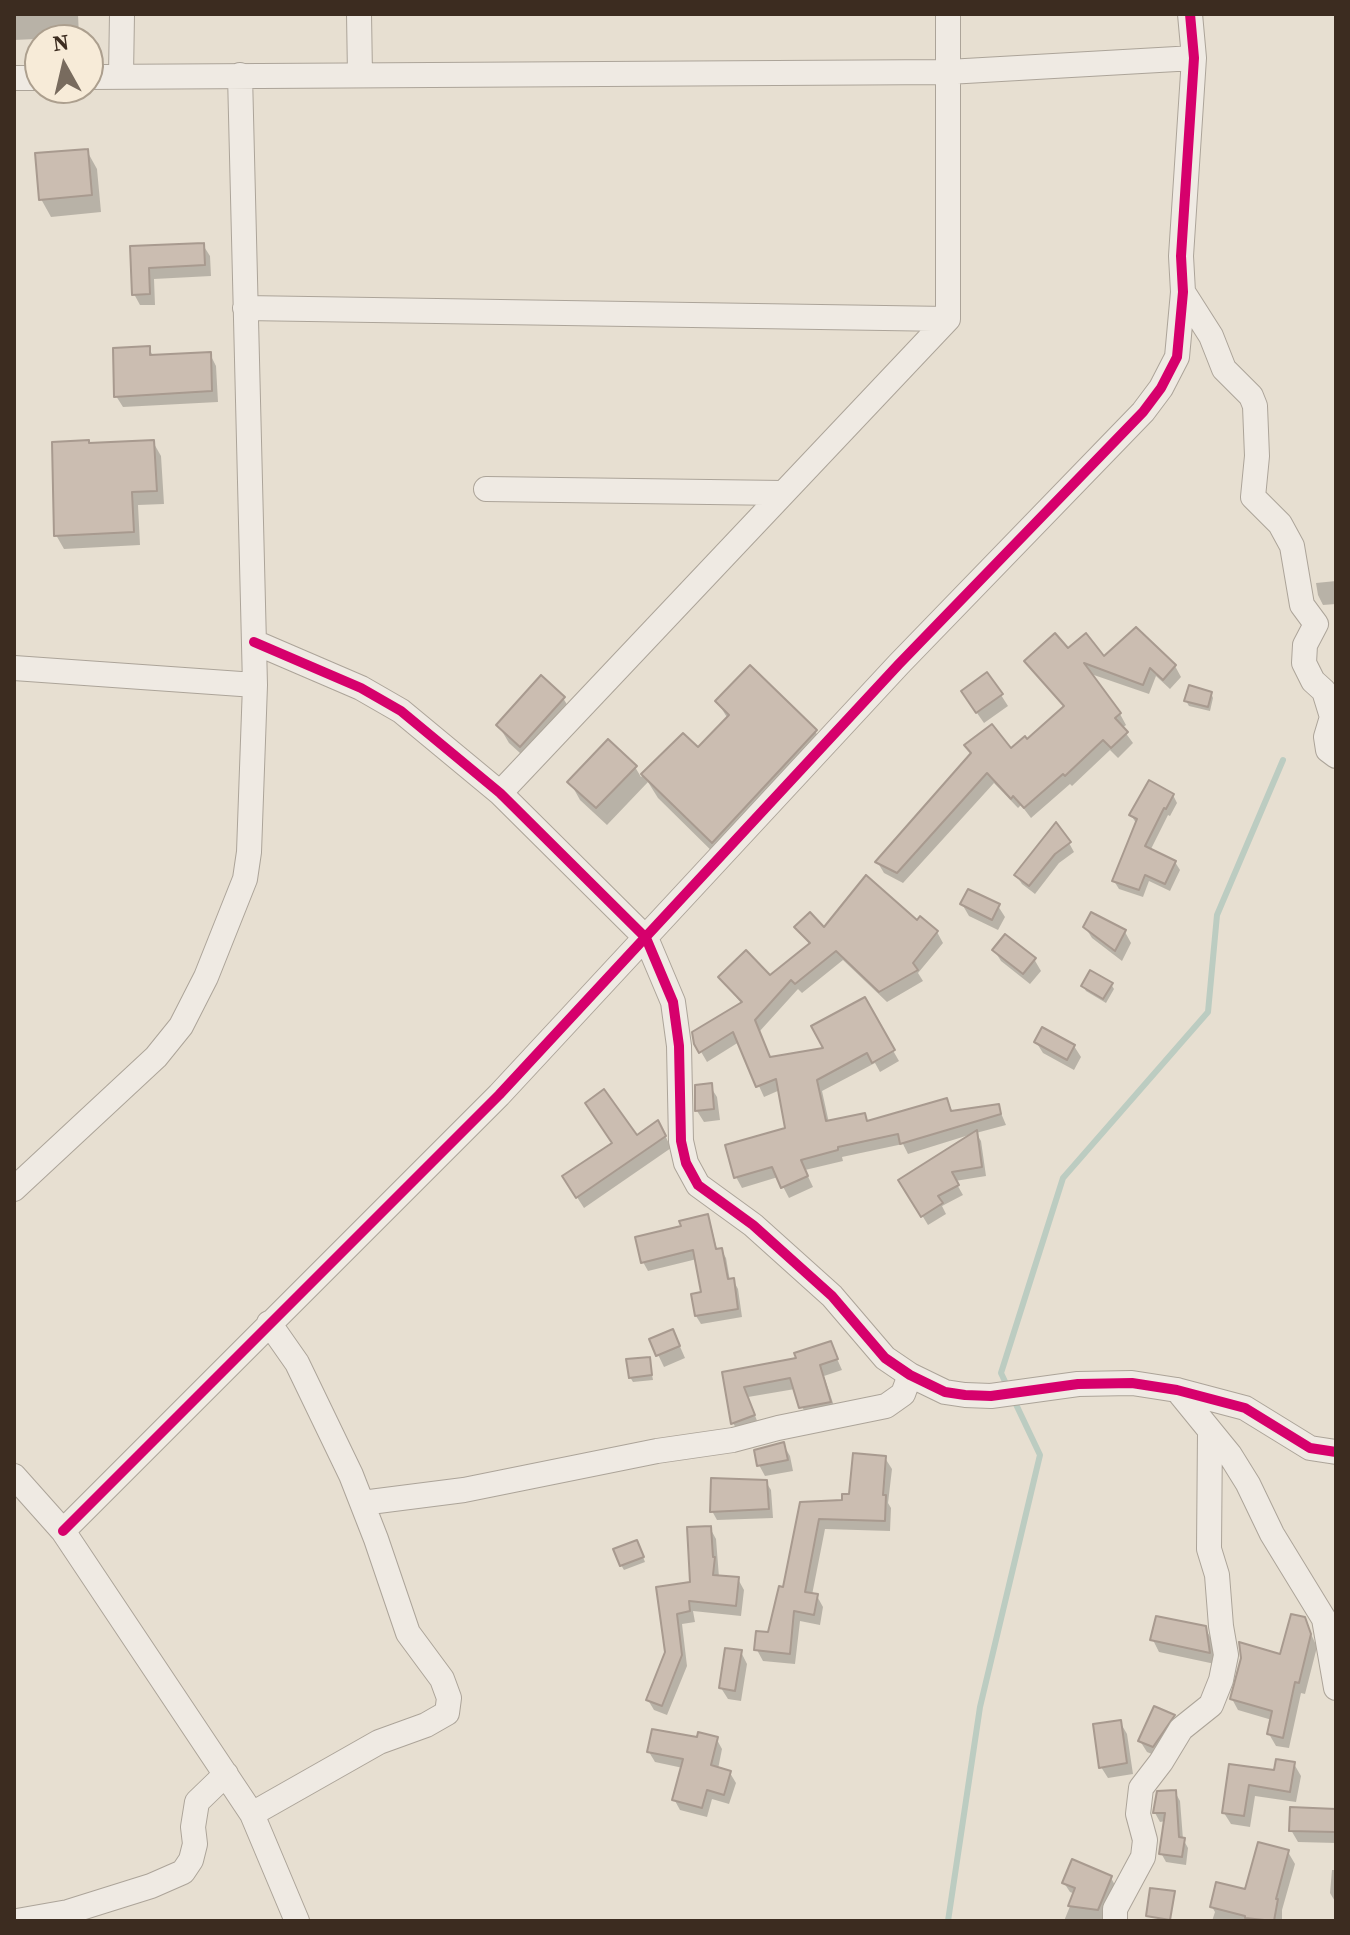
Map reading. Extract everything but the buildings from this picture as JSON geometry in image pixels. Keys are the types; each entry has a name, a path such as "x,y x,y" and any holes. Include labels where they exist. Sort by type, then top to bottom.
{"street":[{"path":"121,76 122,14"},
{"path":"359,14 360,75"},
{"path":"500,793 948,319 948,14"},
{"path":"63,1531 499,1095 899,664 1143,412 1161,388 1177,357 1183,292 1181,256 1194,58 1190,14"},
{"path":"104,77 948,72 1194,58"},
{"path":"14,1189 156,1057 181,1026 206,977 245,879 249,852 255,685 240,75"},
{"path":"1183,292 1211,336 1224,369 1251,396 1255,406 1257,456 1253,497 1280,524 1292,546 1302,605 1316,624 1305,645 1304,663 1313,681 1324,691 1332,717 1326,737 1328,750 1336,756"},
{"path":"245,308 948,319"},
{"path":"486,489 783,493"},
{"path":"254,642 361,688 401,711 500,793 646,938 673,1002 679,1046 681,1141 686,1163 698,1185 753,1225 832,1296 885,1358 910,1375 945,1392 965,1395 991,1396 1078,1384 1132,1383 1177,1390 1245,1408 1310,1448 1336,1452"},
{"path":"14,668 255,685"},
{"path":"252,1814 379,1742 426,1725 447,1713 449,1698 442,1679 408,1633 362,1503 297,1363 269,1323"},
{"path":"362,1503 494,1484 657,1451 733,1440 886,1406 903,1394 910,1375"},
{"path":"1177,1390 1242,1474 1272,1534 1324,1619 1336,1688"},
{"path":"1118,1917 1143,1857 1145,1840 1138,1814 1141,1788 1181,1729 1211,1705 1226,1655 1217,1575 1209,1549 1210,1431"},
{"path":"14,1476 63,1531 252,1814 297,1921"},
{"path":"17,1921 68,1912 151,1886 183,1872 191,1860 195,1844 193,1827 197,1802 226,1774"}],"waterway":[{"path":"1008,1388 1001,1373 1063,1178 1208,1012 1217,915 1283,760"},
{"path":"948,1921 980,1707 1040,1455 1013,1398"}],"cycle path":[{"path":"63,1531 499,1095 899,664 1143,412 1161,388 1177,357 1183,292 1181,256 1194,58 1190,14"},
{"path":"254,642 361,688 401,711 500,793 646,938 673,1002 679,1046 681,1141 686,1163 698,1185 753,1225 832,1296 885,1358 910,1375 945,1392 965,1395 991,1396 1078,1384 1132,1383 1177,1390 1245,1408 1310,1448 1336,1452"}]}
